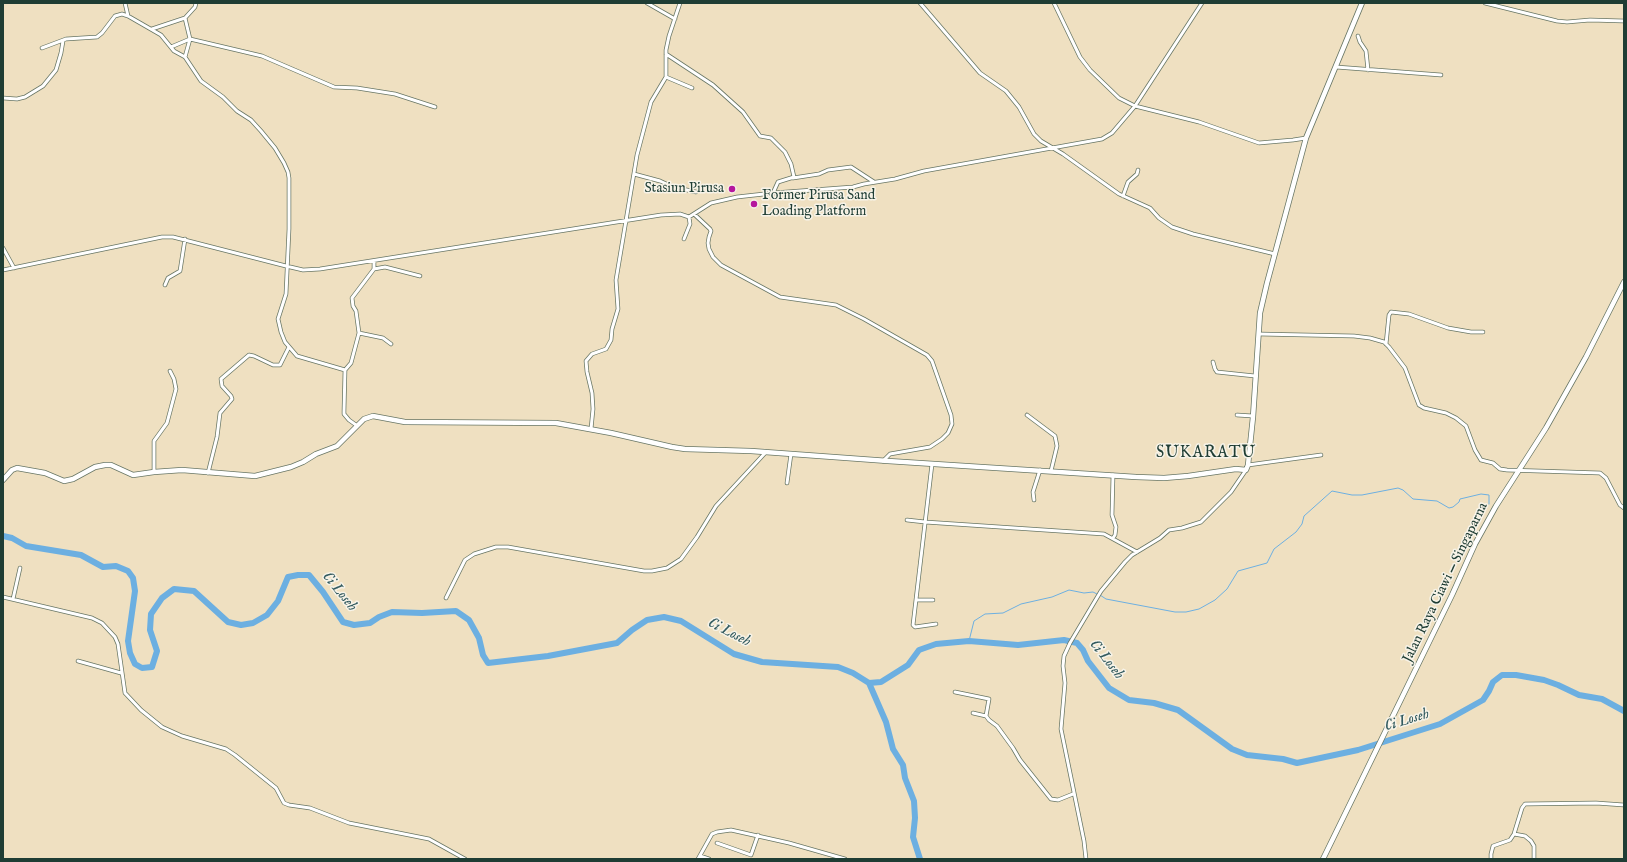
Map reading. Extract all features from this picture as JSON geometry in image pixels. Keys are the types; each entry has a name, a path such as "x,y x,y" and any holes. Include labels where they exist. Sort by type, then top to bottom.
{"street":[{"path":"125,3 128,16"},
{"path":"152,29 185,18 195,7 196,3"},
{"path":"647,3 675,19"},
{"path":"591,429 593,409 592,393 585,365 588,358 592,354 606,349 611,340 612,329 618,309 616,280 637,155 651,102 666,76 666,54 669,36 680,3"},
{"path":"920,3 980,74 1006,91 1019,107 1034,134 1041,141 1123,196 1150,208 1159,218 1178,230 1274,254"},
{"path":"1054,3 1080,57 1090,70 1119,98 1135,106 1199,122 1259,143 1306,138"},
{"path":"3,270 162,237 173,237 303,270 320,270 661,215 680,214 689,217 711,203 773,193 828,190 895,179 924,170 1102,139 1112,133 1135,106 1202,3"},
{"path":"1086,859 1084,841 1073,794 1061,729 1065,683 1063,663 1070,643 1101,591 1125,562 1169,530 1182,528 1201,522 1231,492 1246,470 1248,465 1253,416 1254,376 1260,313 1274,254 1306,138 1362,3"},
{"path":"1486,3 1557,21 1624,21"},
{"path":"42,48 66,39 99,36 115,16 118,14 128,16 152,29 176,53 185,57 201,81 223,97 236,111 251,120 275,148 284,162 289,178 289,230 286,266 286,294 278,319 281,332 289,347 301,359 345,370"},
{"path":"185,18 190,39 185,57"},
{"path":"1358,36 1366,51 1368,70"},
{"path":"171,47 190,39 262,56 334,87 356,88 395,94 435,107"},
{"path":"3,98 17,99 25,97 43,86 56,70 61,57 63,41"},
{"path":"666,54 700,76 722,93 743,112 761,136 771,138 785,152 794,173 793,178"},
{"path":"1336,67 1441,75"},
{"path":"666,76 692,88"},
{"path":"773,193 778,182 819,174 828,170 851,167 874,182"},
{"path":"1123,196 1128,182 1137,174 1138,170"},
{"path":"634,174 660,181 673,187 696,192"},
{"path":"694,214 712,232 708,237 709,249 713,258 721,265 780,297 836,305 864,319 927,355 932,360 951,415 952,424 942,439 930,447 890,454 883,461"},
{"path":"684,239 690,224 689,217"},
{"path":"165,285 168,278 180,271 185,239"},
{"path":"3,248 14,268"},
{"path":"356,425 349,420 344,411 345,370 351,363 359,333 356,310 353,305 352,298 374,269 374,261"},
{"path":"374,269 385,267 420,276"},
{"name":"Jalan Raya Ciawi — Singaparna","path":"1323,859 1381,738 1443,615 1475,544 1496,506 1520,470 1586,357 1624,282"},
{"path":"1386,344 1389,315 1390,313 1394,312 1409,314 1448,328 1471,332 1483,332"},
{"path":"359,333 383,338 391,344"},
{"path":"1259,334 1354,336 1370,338 1386,344 1405,368 1421,406 1446,413 1456,418 1466,426 1475,450 1481,460 1493,463 1503,470 1600,473 1606,478 1617,499 1624,508"},
{"path":"208,473 217,437 219,415 232,399 232,396 222,386 221,379 249,355 273,365 280,366 289,347"},
{"path":"1212,362 1217,372 1254,376"},
{"path":"154,472 154,441 167,423 176,389 174,379 170,371"},
{"path":"1027,415 1055,436 1057,446 1051,471"},
{"path":"1237,415 1253,416"},
{"path":"3,480 12,470 17,468 45,473 64,480 73,479 99,465 110,465 133,475 182,470 255,476 290,467 303,462 316,454 337,446 356,425 364,419 373,416 405,422 556,424 591,429 672,448 766,452 883,461 1164,478 1236,469 1246,470"},
{"path":"446,598 465,560 474,554 496,547 508,547 644,571 667,568 681,560 716,506 766,452"},
{"path":"787,483 791,454"},
{"path":"1248,465 1321,455"},
{"path":"932,464 914,626 936,624"},
{"path":"1034,500 1033,492 1040,470"},
{"path":"1113,475 1112,515 1116,527 1113,538"},
{"path":"907,520 1104,534 1137,552"},
{"path":"13,600 20,568"},
{"path":"3,596 13,600 92,618 102,623 115,637 118,644 125,693 141,710 162,727 182,736 226,749 276,788 284,803 289,806 310,808 349,823 429,838 465,859"},
{"path":"916,600 933,600"},
{"path":"78,661 121,673"},
{"path":"955,692 989,699 986,716"},
{"path":"972,713 986,716 997,726 1020,760 1051,799 1058,800 1073,794"},
{"path":"1491,859 1490,854 1493,846 1510,840 1514,834 1522,808 1525,804 1596,803 1624,805"},
{"path":"709,859 699,858 710,837 717,832 731,830 758,835 845,859"},
{"path":"1514,834 1525,836 1531,841 1534,846 1534,859"},
{"path":"717,843 752,855 758,835"}],"waterway":[{"path":"1100,595 1106,599 1175,612 1186,612 1199,609 1215,600 1227,589 1238,571 1267,563 1274,549 1296,532 1302,524 1304,516 1332,491 1352,495 1362,495 1398,488 1403,490 1413,499 1437,501 1449,508 1453,507 1459,502 1460,499 1481,494 1489,495 1489,504"},
{"name":"Ci Loseh","path":"3,536 12,538 26,546 81,555 103,567 116,566 128,571 133,578 135,591 128,641 130,653 135,664 142,668 152,667 157,651 150,630 151,614 162,598 174,589 194,591 228,622 241,625 253,623 267,615 278,601 288,577 309,575 323,592 343,622 354,625 370,623 379,617 392,612 422,613 456,611 469,620 479,638 483,655 488,663 548,656 617,643 647,620 664,617 681,621 734,654 762,662 838,667 853,673 869,683 881,682 908,665 919,650 936,644 969,641 1018,645 1064,640 1077,643 1083,650 1088,661 1109,688 1129,700 1154,703 1178,710 1232,749 1247,755 1283,759 1297,763 1358,750 1440,724 1483,700 1493,682 1502,675 1516,675 1544,680 1579,695 1602,699 1624,711"},
{"path":"969,641 974,621 985,614 1003,613 1021,604 1052,597 1069,590 1084,593 1093,592 1097,594"},
{"path":"869,683 886,722 893,749 903,765 905,778 914,801 915,818 913,837 920,859"}],"place":[{"name":"Stasiun Pirusa","path":"732,189"},
{"name":"Former Pirusa Sand Loading Platform","path":"754,204"}],"district":[{"name":"SUKARATU","path":"1206,454"}]}
